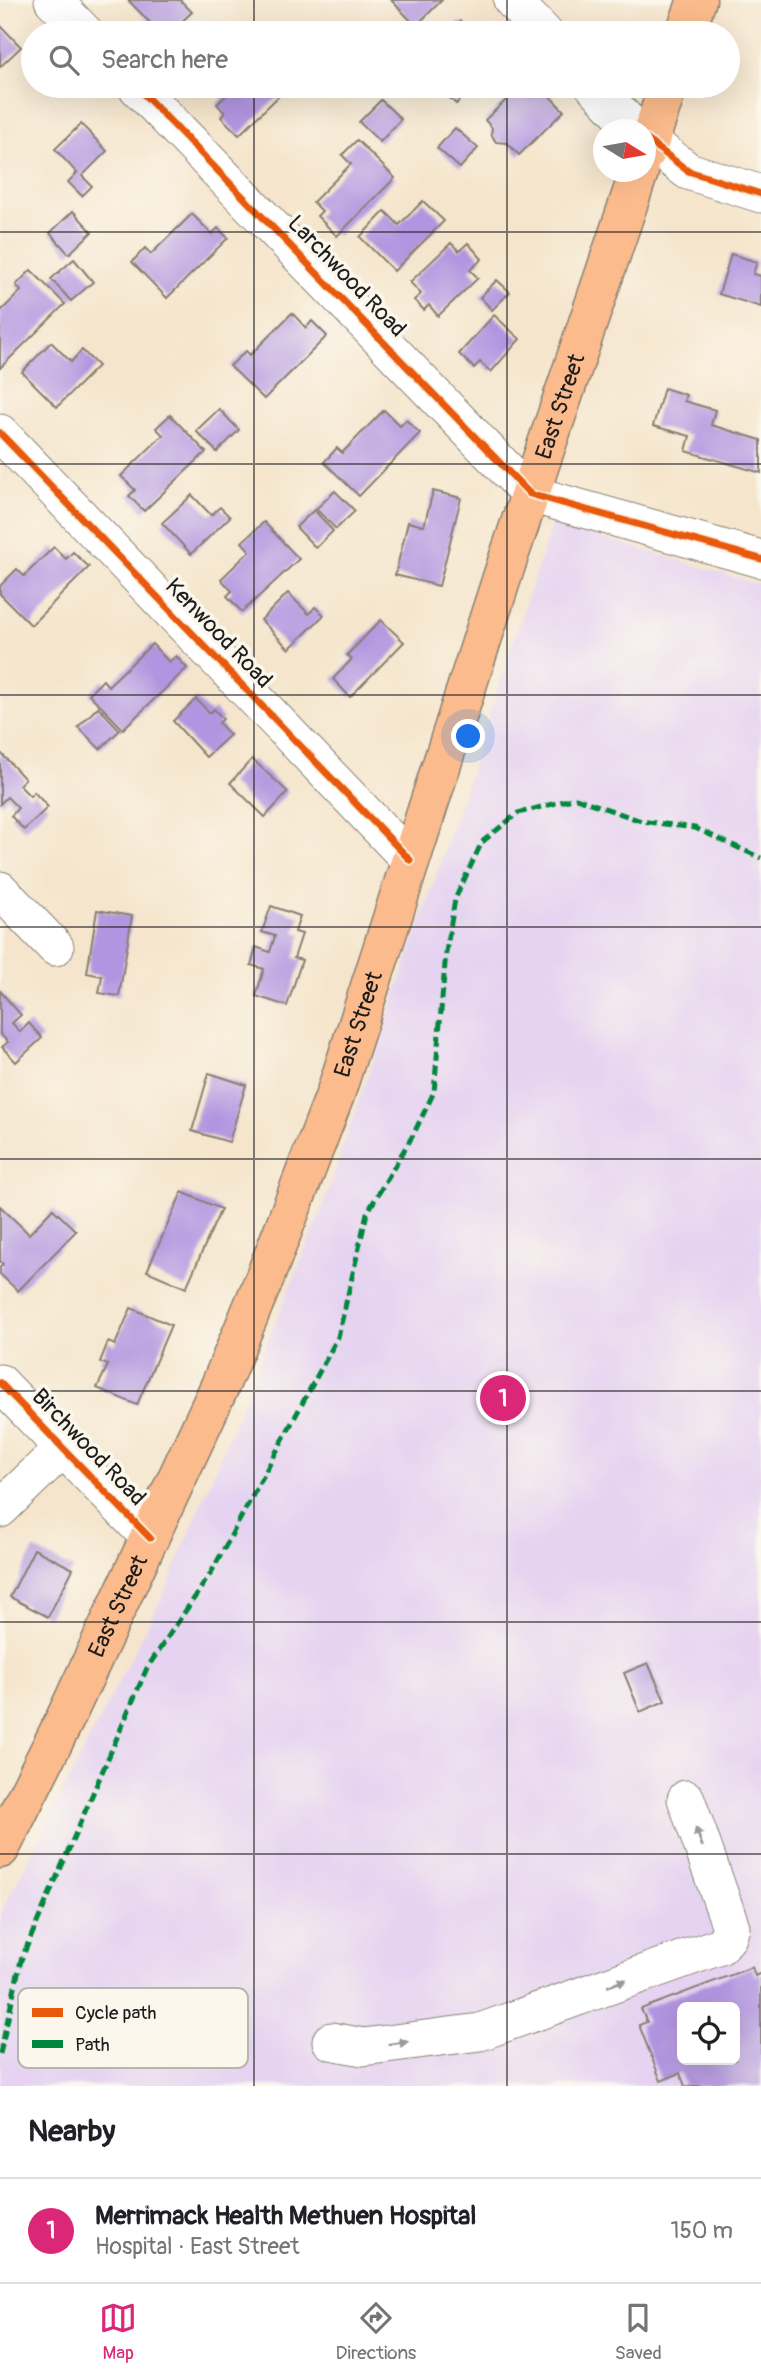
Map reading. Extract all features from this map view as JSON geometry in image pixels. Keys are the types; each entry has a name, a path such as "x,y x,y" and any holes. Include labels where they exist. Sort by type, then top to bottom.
{"main road":[{"path":"689,21 697,0"},
{"name":"East Street","path":"654,119 663,98"},
{"name":"East Street","path":"4,1839 64,1721 219,1388 335,1095 632,182"}],"street":[{"path":"53,0 73,21"},
{"path":"512,0 532,21"},
{"name":"Larchwood Road","path":"148,98 530,494"},
{"path":"604,98 621,119"},
{"path":"656,154 688,171 761,194"},
{"name":"Kenwood Road","path":"0,433 410,860"},
{"path":"530,494 761,559"},
{"path":"0,890 55,947"},
{"name":"Birchwood Road","path":"0,1383 150,1538"},
{"path":"0,1509 63,1448"},
{"path":"331,2041 363,2047 481,2032 720,1946 728,1937 731,1927 686,1799"}],"shaded area":[{"path":"552,523 761,585 761,2086 0,2086 0,1914 168,1585 321,1211 418,930"}],"building":[{"path":"128,0 180,0 192,12 183,21 148,21"},
{"path":"391,0 442,0 421,21 411,21"},
{"path":"0,25 21,47 0,67"},
{"path":"223,98 277,98 239,135 221,117 225,113 217,104"},
{"path":"450,98 462,98 456,104"},
{"path":"508,98 552,98 564,111 519,155 507,143 496,142 491,134 492,128 485,120"},
{"path":"381,100 401,119 380,142 359,122"},
{"path":"81,124 107,151 82,176 92,186 82,196 68,182 77,173 55,149"},
{"path":"455,128 478,148 460,168 437,148"},
{"path":"357,140 395,178 337,236 317,216 322,211 313,202 351,164 342,155"},
{"path":"423,201 444,221 394,271 360,237 385,211 399,225"},
{"path":"73,211 92,232 69,254 50,233"},
{"path":"192,214 212,234 218,228 228,238 167,298 132,262 145,248 151,254"},
{"path":"451,243 459,251 468,243 482,259 470,270 478,278 438,316 429,305 424,310 414,300 421,294 410,282"},
{"path":"731,254 757,262 753,274 761,276 761,307 719,294"},
{"path":"74,259 93,282 71,301 51,279"},
{"path":"31,270 65,304 0,368 0,312 21,291 16,285"},
{"path":"497,280 510,292 492,310 480,297"},
{"path":"292,313 306,328 312,321 327,336 264,399 230,366 246,351 250,355"},
{"path":"494,315 520,339 491,372 480,362 474,368 459,354"},
{"path":"51,342 71,362 82,350 98,366 57,407 22,372"},
{"path":"664,388 686,395 684,401 715,410 711,425 761,440 761,473 686,451 690,436 653,426"},
{"path":"219,409 239,430 217,452 196,431"},
{"path":"384,410 400,426 406,420 420,433 359,496 324,462 337,448 342,453"},
{"path":"170,415 206,452 144,511 129,496 135,490 121,476 163,435 156,428"},
{"path":"335,491 355,511 336,529 316,509"},
{"path":"433,491 461,498 439,586 395,575 408,522 424,526"},
{"path":"192,495 211,515 220,507 230,517 191,554 162,523"},
{"path":"314,510 333,531 316,548 296,527"},
{"path":"264,522 299,559 242,612 227,596 232,591 221,579 250,551 242,542"},
{"path":"54,547 66,559 73,552 89,567 31,625 0,594 0,586 17,569 24,576"},
{"path":"288,593 309,614 315,607 324,615 289,649 261,620"},
{"path":"381,620 404,642 350,697 333,679 352,659 347,655"},
{"path":"152,644 169,662 176,656 187,668 123,729 89,694 103,680 108,686"},
{"path":"196,699 210,713 214,709 223,719 219,723 230,735 206,757 173,721"},
{"path":"98,707 120,730 100,749 78,727"},
{"path":"0,752 25,779 19,785 30,796 34,792 48,807 24,830 11,816 18,808 7,797 0,804"},
{"path":"252,759 288,792 265,817 230,783"},
{"path":"271,906 300,916 295,932 302,934 294,958 302,960 287,1006 256,996 264,969 251,965 256,947 270,952 275,936 262,932"},
{"path":"97,910 132,916 119,996 99,993 102,976 87,973"},
{"path":"0,991 21,1015 12,1023 20,1032 29,1023 42,1038 16,1062 2,1047 8,1042 0,1034"},
{"path":"209,1073 246,1085 229,1142 192,1131"},
{"path":"182,1192 221,1209 186,1288 147,1271"},
{"path":"0,1206 29,1234 53,1209 76,1231 18,1291 0,1274 3,1264 0,1261"},
{"path":"131,1308 171,1325 137,1405 97,1388 108,1365 100,1362 108,1342 115,1345"},
{"path":"34,1549 73,1569 48,1617 10,1597"},
{"path":"648,1663 665,1701 640,1712 624,1673"},
{"path":"752,1967 755,1976 761,1973 761,2086 685,2086 680,2073 661,2081 639,2025 647,2022 641,2009"}],"marked path":[{"path":"0,2054 21,1960 147,1668 211,1573 338,1337 367,1213 413,1135 434,1092 446,952 455,899 482,842 518,813 576,798 641,821 695,828 761,858"}],"cycle path":[{"path":"148,98 530,494 761,559"},
{"path":"656,147 688,171 761,194"},
{"path":"0,433 410,860"},
{"path":"0,1383 150,1538"}],"place":[{"name":"Merrimack Health Methuen Hospital","path":"503,1398"}]}
